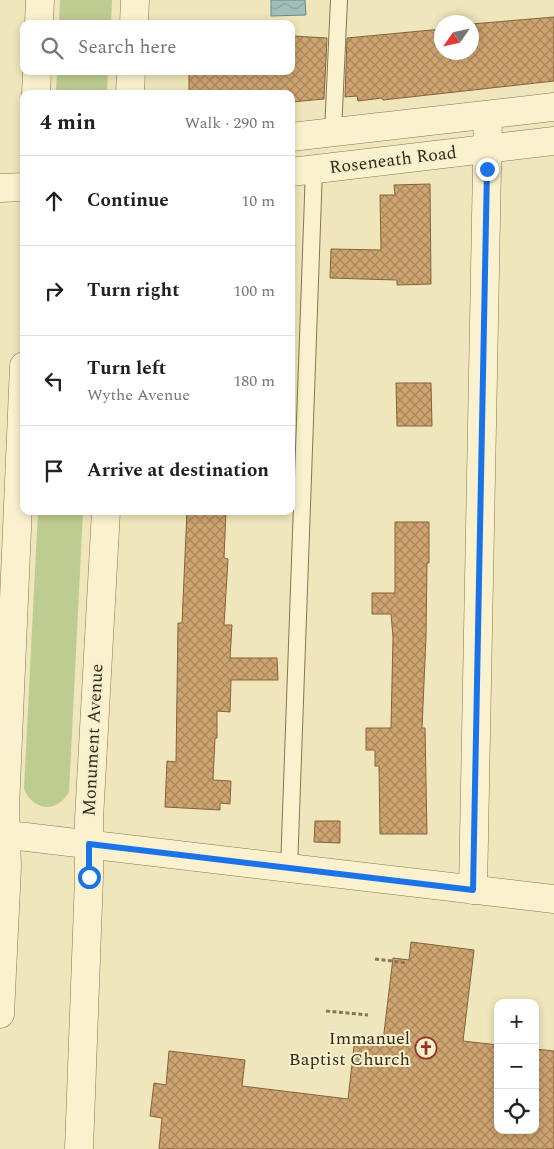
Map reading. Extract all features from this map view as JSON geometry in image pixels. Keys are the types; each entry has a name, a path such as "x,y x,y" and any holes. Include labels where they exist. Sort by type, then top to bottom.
{"street":[{"path":"39,20 40,0"},
{"path":"134,20 135,0"},
{"path":"36,90 37,75"},
{"path":"130,90 131,75"},
{"name":"Roseneath Road","path":"295,137 554,107"},
{"path":"473,890 488,115"},
{"name":"Roseneath Road","path":"303,170 554,141"},
{"path":"0,188 20,186"},
{"path":"0,1014 7,867 3,834 6,808 20,464"},
{"name":"Monument Avenue","path":"79,1141 89,809 106,515"},
{"path":"3,834 554,900"}],"lane":[{"path":"333,132 339,0"},
{"path":"289,869 303,170"}],"path":[{"path":"375,959 407,963"},
{"path":"326,1011 368,1015"}],"green space":[{"path":"60,0 112,0 111,20 59,20"},
{"path":"57,75 108,75 107,90 56,90"},
{"path":"38,515 83,515 69,792 58,804 46,807 39,806 34,802 28,797 24,789"}],"water":[{"path":"271,0 305,0 306,15 271,16"}],"building":[{"path":"554,17 554,81 383,100 382,98 358,101 357,96 345,97 347,38 434,30 434,60 479,60 479,23"},
{"path":"295,36 327,38 324,99 295,102 295,90 189,90 189,75 295,75"},
{"path":"430,184 431,284 397,285 397,280 330,278 331,249 381,250 380,195 395,195 394,185"},
{"path":"396,383 431,383 432,426 397,426"},
{"path":"187,515 226,515 224,558 228,559 224,625 232,625 230,658 277,658 278,680 231,680 230,712 217,711 217,738 215,738 213,780 231,781 230,804 220,803 220,810 165,807 167,761 176,762 178,623 182,623"},
{"path":"395,522 429,522 422,728 425,728 427,834 380,834 379,766 375,766 375,750 366,750 366,728 391,728 393,637 391,614 372,614 372,593 395,593"},
{"path":"315,821 340,821 340,843 314,842"},
{"name":"Immanuel Baptist Church","path":"411,942 474,950 463,1041 494,1045 494,1134 539,1134 539,1049 554,1051 554,1149 159,1149 162,1118 150,1116 154,1083 166,1085 169,1051 245,1060 242,1086 348,1099 355,1038 383,1041 393,958 409,960"}],"place":[{"name":"Immanuel Baptist Church","path":"426,1048"}],"route":[{"path":"89,877 89,844 473,890 487,169"}]}
